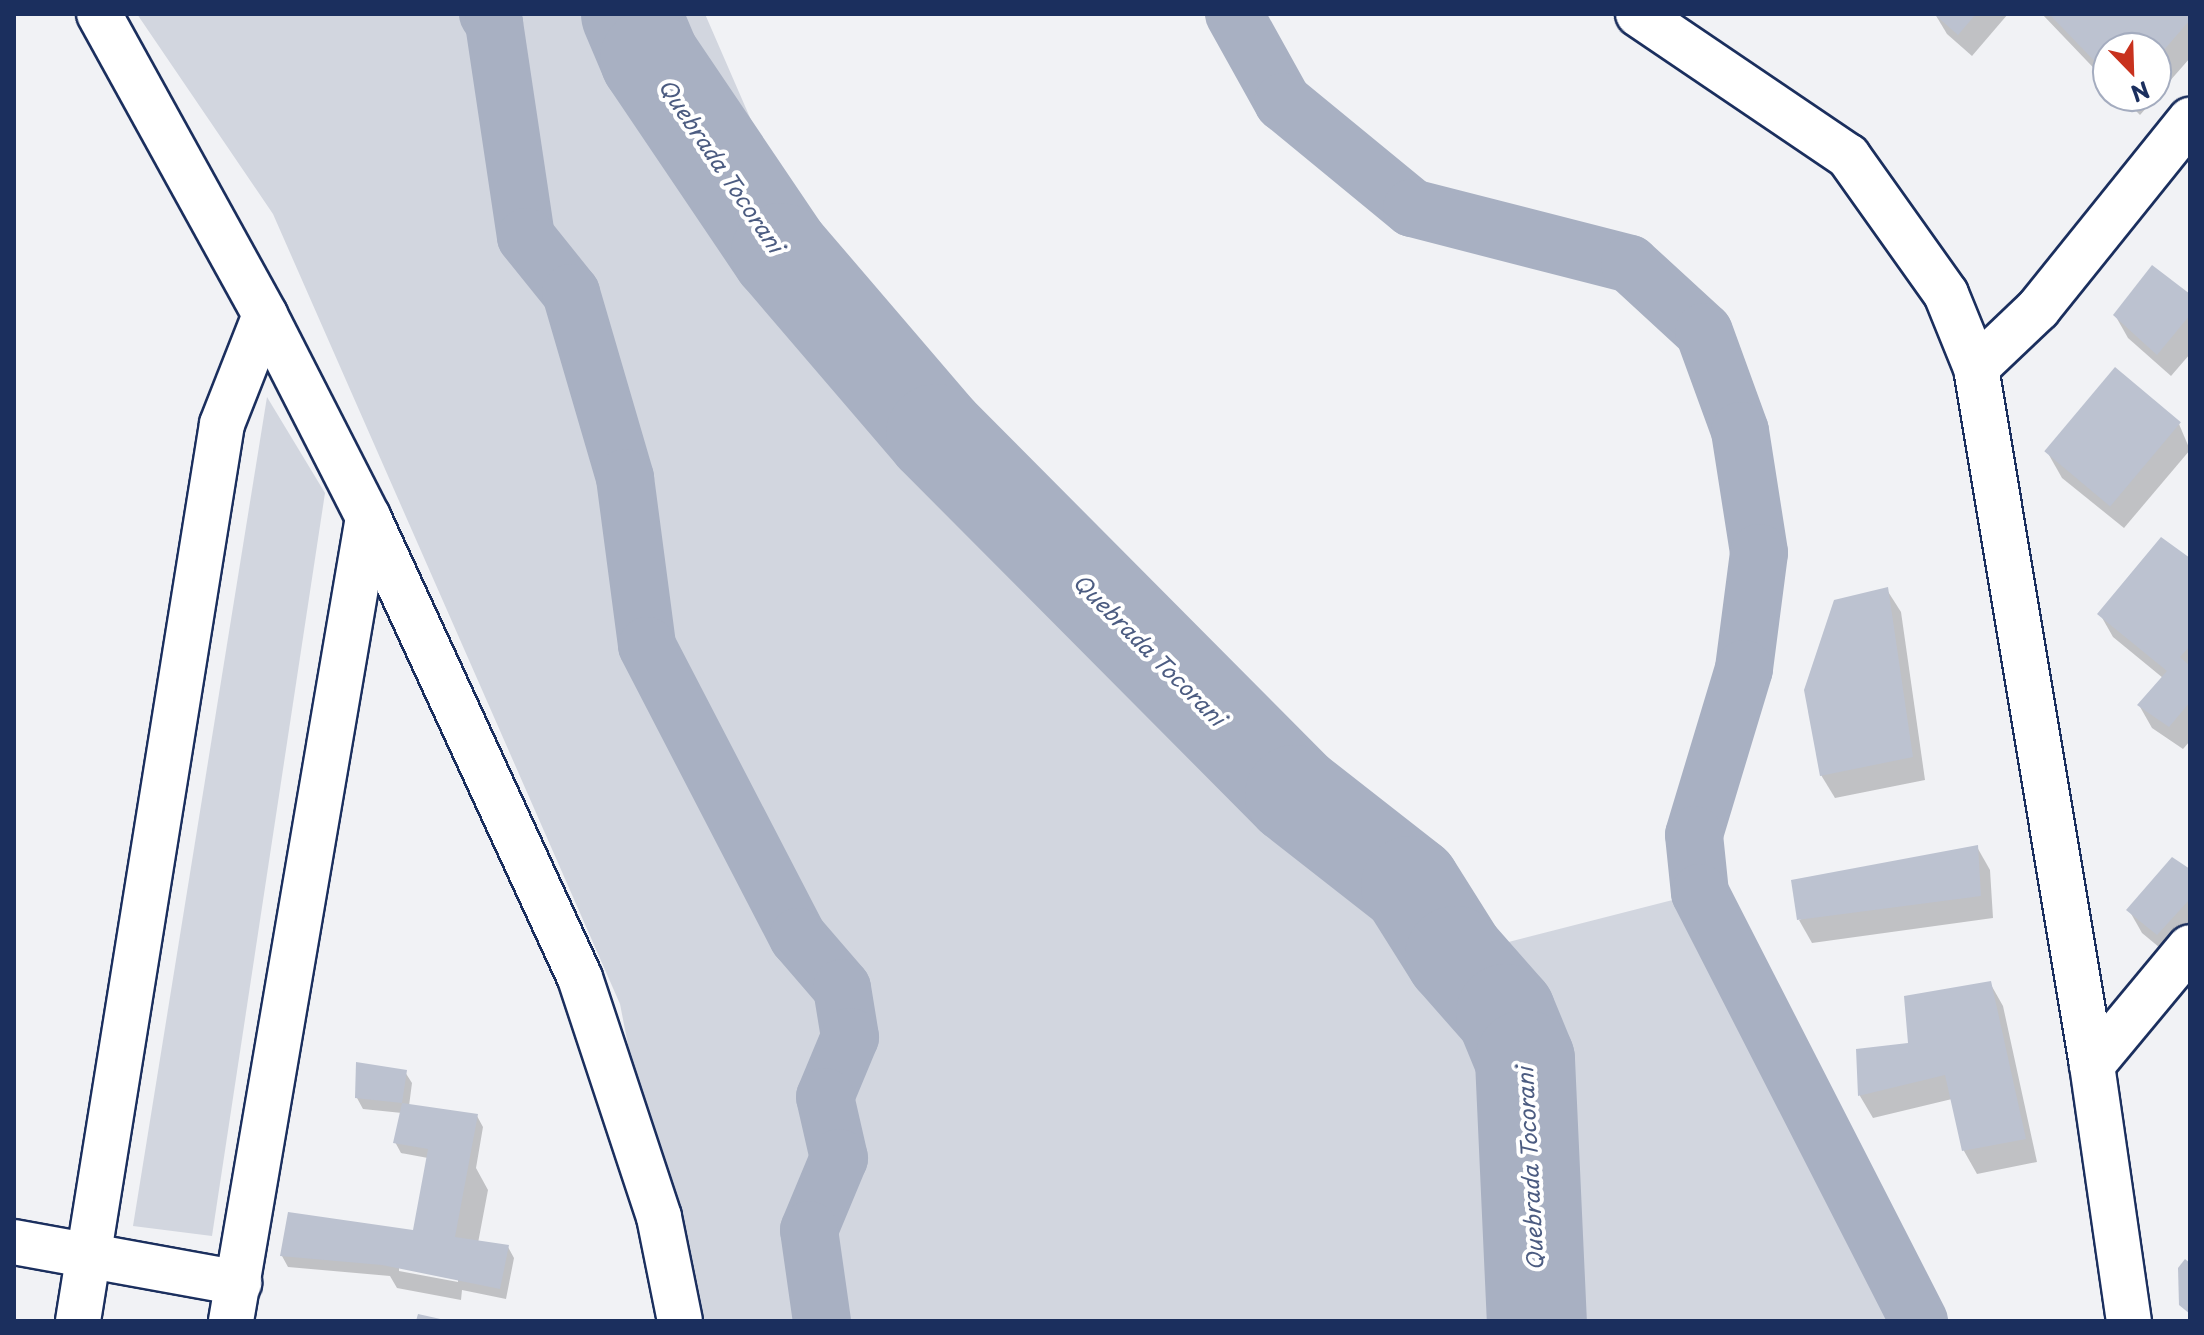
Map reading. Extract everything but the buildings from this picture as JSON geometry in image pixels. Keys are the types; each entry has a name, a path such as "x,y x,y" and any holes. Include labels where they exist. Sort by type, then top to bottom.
{"street":[{"path":"99,14 265,315 368,517 580,978 659,1217 680,1321"},
{"path":"1638,14 1848,156 1946,294 1976,368 2092,1065 2129,1321"},
{"path":"1976,368 2038,309 2190,120"},
{"path":"78,1321 222,424 265,315"},
{"path":"14,1242 89,1255 235,1302 368,517"},
{"path":"2092,1065 2190,947"}],"shaded area":[{"path":"137,14 705,14 758,136 963,450 1295,795 1411,886 1454,956 1700,893 1919,1321 682,1321 620,1004 273,214"},
{"path":"267,397 325,493 212,1236 133,1226"}],"waterway":[{"path":"488,14 494,23 526,237 571,293 625,478 647,646 798,937 842,988 850,1037 825,1097 839,1158 809,1230 822,1321"},
{"name":"Quebrada Tocorani","path":"631,14 650,59 781,253 936,434 1295,795 1411,886 1455,956 1506,1014 1525,1060 1537,1321"},
{"path":"1234,14 1283,102 1412,208 1630,264 1704,332 1740,431 1759,553 1744,669 1694,835 1700,893 1919,1321"}]}
